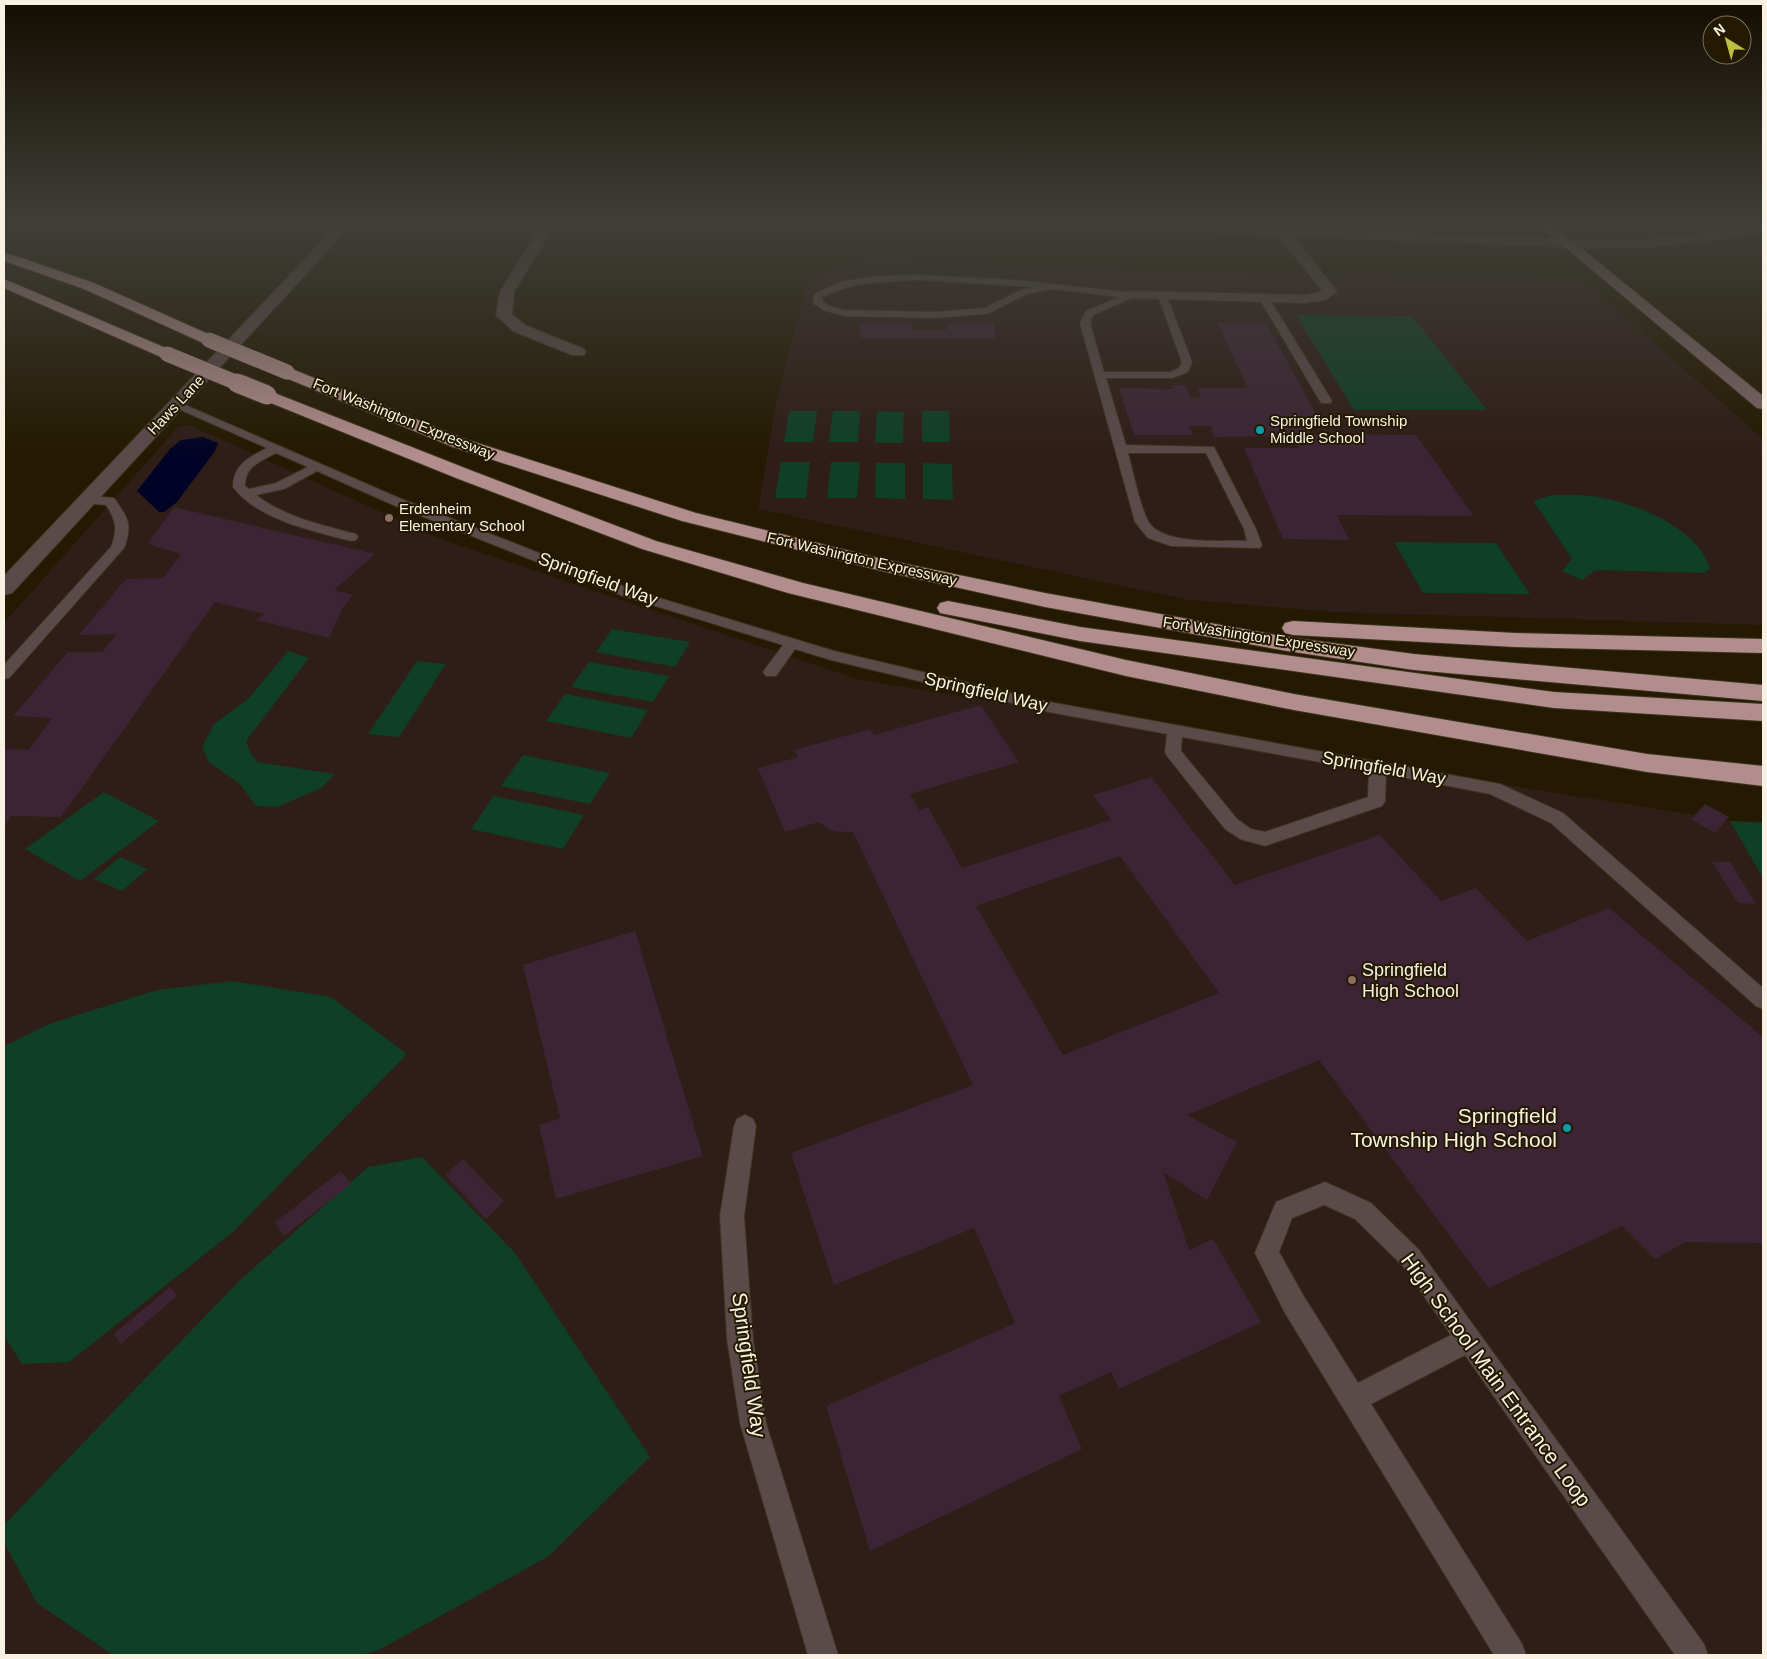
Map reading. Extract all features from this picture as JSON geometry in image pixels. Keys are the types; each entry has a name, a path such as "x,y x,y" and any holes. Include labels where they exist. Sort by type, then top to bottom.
{"highway":[{"path":"42,299 167,354 463,474 649,545 796,588 1126,668 1294,702 1647,763 1763,776"},
{"name":"Fort Washington Expressway","path":"118,299 209,340 458,444 689,517 882,565 1045,600 1287,644 1414,662 1763,693"},
{"path":"463,474 665,539 850,589 1080,634 1554,700 1763,713"},
{"path":"1162,621 1514,640 1763,646"}],"main road":[{"path":"1635,299 1763,404"}],"street":[{"name":"Haws Lane","path":"4,588 89,500 275,299"},
{"path":"506,299 504,315 519,328 578,352"}],"lane":[{"path":"817,299 818,303 826,308 844,313 936,315 987,311 1010,299"},
{"path":"1121,299 1089,313 1085,323 1141,522 1153,535 1171,542 1255,545 1250,529 1210,449 1121,449"},
{"path":"1099,374 1172,375 1184,370 1187,362 1164,299"},
{"path":"1265,299 1326,402"},
{"name":"Springfield Way","path":"176,404 395,501 628,593 831,655 1049,707 1494,788 1557,818 1763,1000"},
{"path":"276,448 244,467 238,477 239,487 274,514 351,537"},
{"path":"246,494 280,486 318,466"},
{"path":"4,674 117,548 124,531 121,518 110,501 89,500"},
{"path":"771,672 792,643"},
{"path":"1174,730 1173,752 1231,824 1246,834 1265,838 1376,801 1378,767"},
{"name":"Springfield Way","path":"745,1126 732,1216 742,1348 753,1423 823,1655"},
{"name":"High School Main Entrance Loop","path":"1511,1655 1294,1304 1267,1253 1284,1210 1326,1193 1363,1210 1411,1258 1693,1655"},
{"path":"1353,1399 1468,1340"}],"shaded area":[{"path":"803,299 1605,299 1763,439 1763,625 1331,612 1189,600 758,509 776,403"},
{"path":"189,425 443,540 857,679 1730,821 1763,822 1763,1655 4,1655 4,623 178,427"}],"green space":[{"path":"1296,315 1412,316 1487,410 1354,410"},
{"path":"789,411 817,411 813,442 784,442"},
{"path":"833,411 860,411 858,442 829,442"},
{"path":"877,411 904,412 903,443 875,443"},
{"path":"922,411 949,411 950,442 922,442"},
{"path":"781,462 810,462 806,498 775,498"},
{"path":"831,462 860,462 857,498 827,498"},
{"path":"876,463 905,463 905,499 875,498"},
{"path":"923,463 952,464 953,500 923,499"},
{"path":"1552,495 1581,495 1607,499 1625,503 1661,518 1678,528 1692,540 1703,554 1710,569 1704,573 1595,570 1582,580 1562,571 1572,559 1534,502"},
{"path":"1394,542 1496,543 1530,594 1423,593"},
{"path":"612,629 690,642 675,667 596,652"},
{"path":"288,651 309,658 246,741 250,752 257,762 335,774 321,788 277,807 256,806 240,784 209,762 202,747 214,724 249,698"},
{"path":"417,661 446,664 399,737 368,734"},
{"path":"589,662 669,676 653,702 571,687"},
{"path":"565,694 648,710 631,738 546,721"},
{"path":"523,755 610,773 590,804 501,786"},
{"path":"104,792 159,821 80,881 25,849"},
{"path":"494,796 584,815 563,849 471,829"},
{"path":"1730,821 1763,823 1763,878"},
{"path":"120,857 147,869 122,891 94,879"},
{"path":"232,981 331,997 407,1054 233,1232 69,1362 22,1364 4,1336 4,1046 49,1024 157,990"},
{"path":"422,1157 515,1253 650,1457 549,1556 377,1651 359,1655 113,1655 37,1603 4,1543 4,1525 239,1281 368,1167"}],"water":[{"path":"203,437 218,443 215,451 177,502 164,512 159,512 137,491 170,449 181,440"}],"building":[{"path":"860,323 912,323 912,330 948,330 947,323 994,323 996,339 859,338"},
{"name":"Springfield Township Middle School","path":"1217,323 1266,323 1321,423 1303,423 1311,434 1416,435 1474,516 1337,515 1349,540 1283,539 1244,448 1299,448 1294,436 1213,437 1211,426 1189,426 1193,435 1134,435 1119,388 1173,389 1172,385 1186,385 1191,398 1201,398 1197,388 1248,388"},
{"name":"Erdenheim Elementary School","path":"174,507 375,554 334,590 353,595 343,607 329,638 256,620 264,614 215,602 61,817 11,816 4,827 4,749 29,750 52,718 13,716 68,652 102,652 117,634 79,635 126,579 163,578 181,554 148,544"},
{"name":"Springfield Township High School","path":"981,705 1019,762 910,794 919,810 928,807 962,868 1111,820 1093,795 1151,777 1235,885 1380,835 1441,901 1476,888 1527,941 1609,908 1763,1037 1763,1243 1685,1242 1655,1259 1622,1226 1489,1288 1319,1060 1187,1115 1237,1142 1207,1200 1163,1172 1189,1250 1213,1239 1261,1322 1119,1389 1111,1372 1059,1396 1082,1449 870,1551 826,1406 1015,1323 974,1228 834,1285 791,1153 973,1085 853,832 830,830 819,822 785,832 758,768 798,757 794,750 870,729 874,735","holes":["1120,856 1219,993 1063,1055 976,906"]},
{"path":"1705,804 1729,817 1715,833 1691,819"},
{"path":"1712,862 1730,862 1756,904 1738,903"},
{"path":"635,931 703,1156 556,1199 539,1125 560,1118 523,965"},
{"path":"463,1159 504,1201 486,1219 445,1175"},
{"path":"341,1171 351,1184 284,1236 275,1222"},
{"path":"170,1287 177,1296 121,1344 114,1334"}],"place":[{"name":"Springfield Township Middle School","path":"1260,430"},
{"name":"Erdenheim Elementary School","path":"389,518"},
{"name":"Springfield High School","path":"1352,980"},
{"name":"Springfield Township High School","path":"1567,1128"}]}
